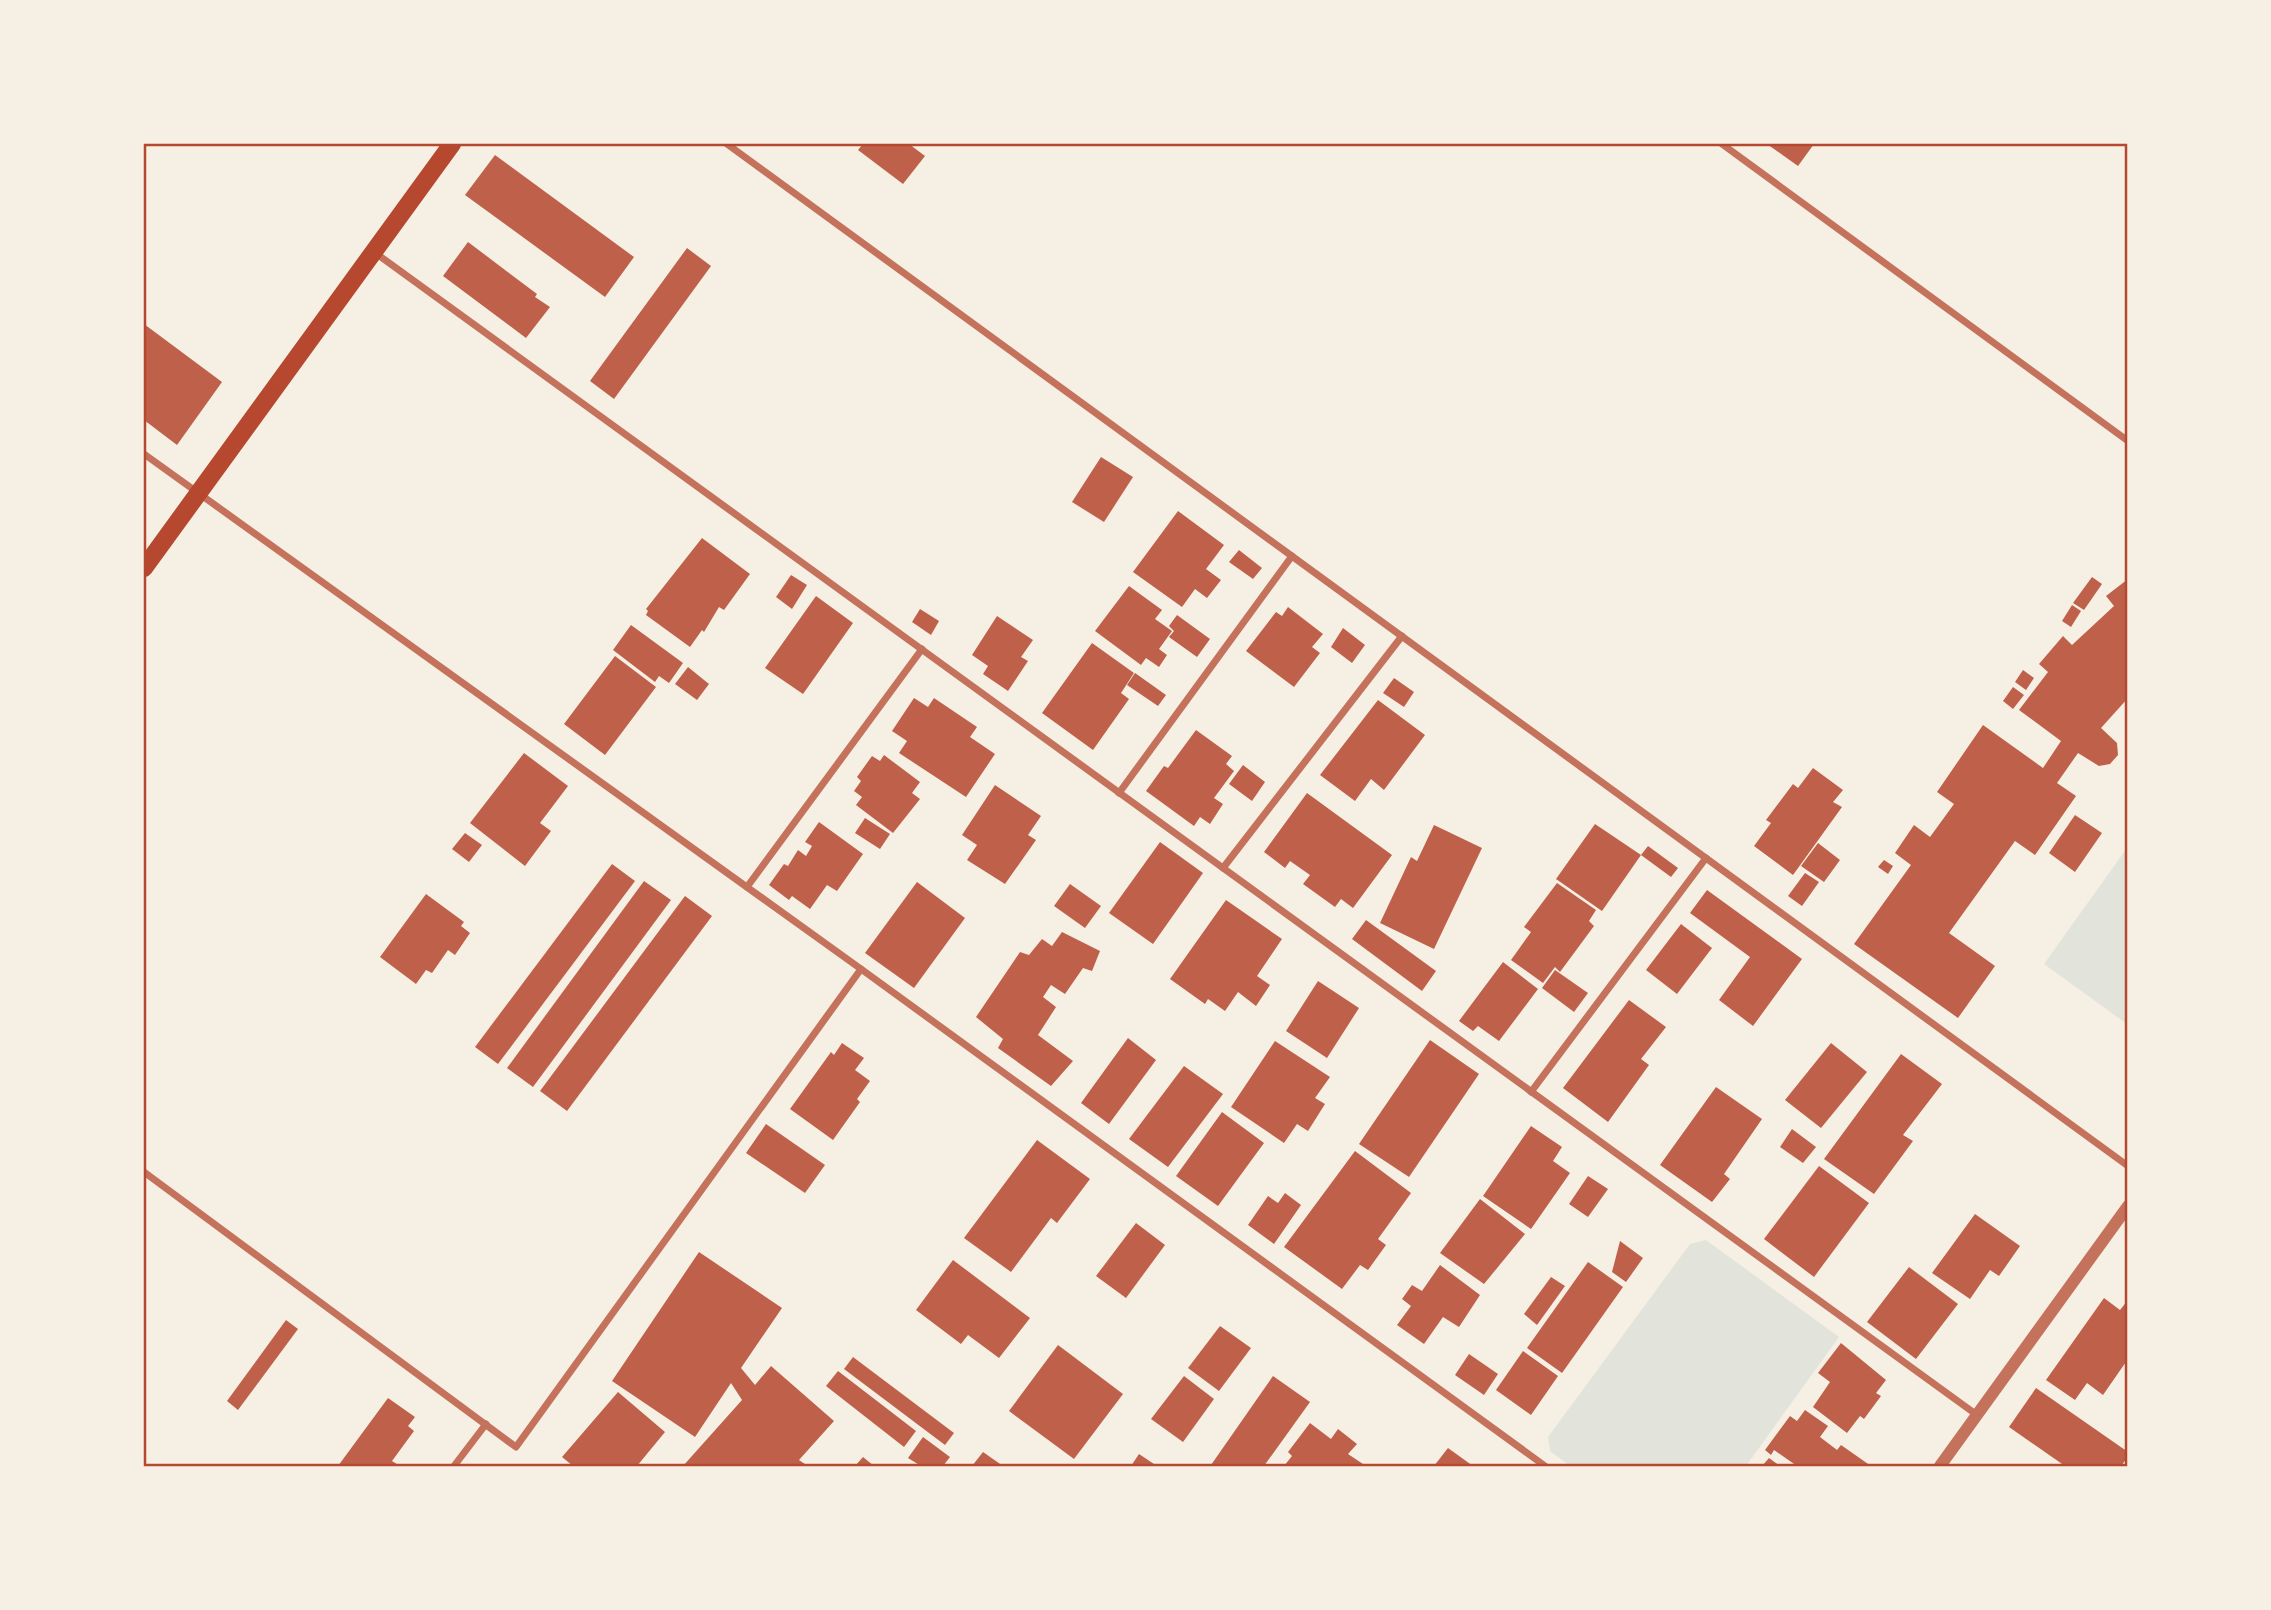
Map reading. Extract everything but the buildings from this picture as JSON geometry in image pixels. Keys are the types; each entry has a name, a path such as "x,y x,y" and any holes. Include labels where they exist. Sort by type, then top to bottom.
{"main road":[{"path":"144,568 452,144"}],"street":[{"path":"726,144 2127,1166"},
{"path":"1722,144 2127,441"},
{"path":"374,251 1977,1415"},
{"path":"144,454 861,969 1545,1466"},
{"path":"1119,793 1292,556"},
{"path":"1223,868 1402,636"},
{"path":"747,887 922,649"},
{"path":"1531,1092 1706,858"},
{"path":"144,1172 516,1447 861,969"},
{"path":"1940,1466 2127,1206"},
{"path":"454,1466 486,1424"}],"shaded area":[{"path":"2127,848 2127,1024 2044,964"},
{"path":"1706,1240 1839,1337 1746,1466 1570,1466 1550,1451 1548,1437 1690,1244"}]}
